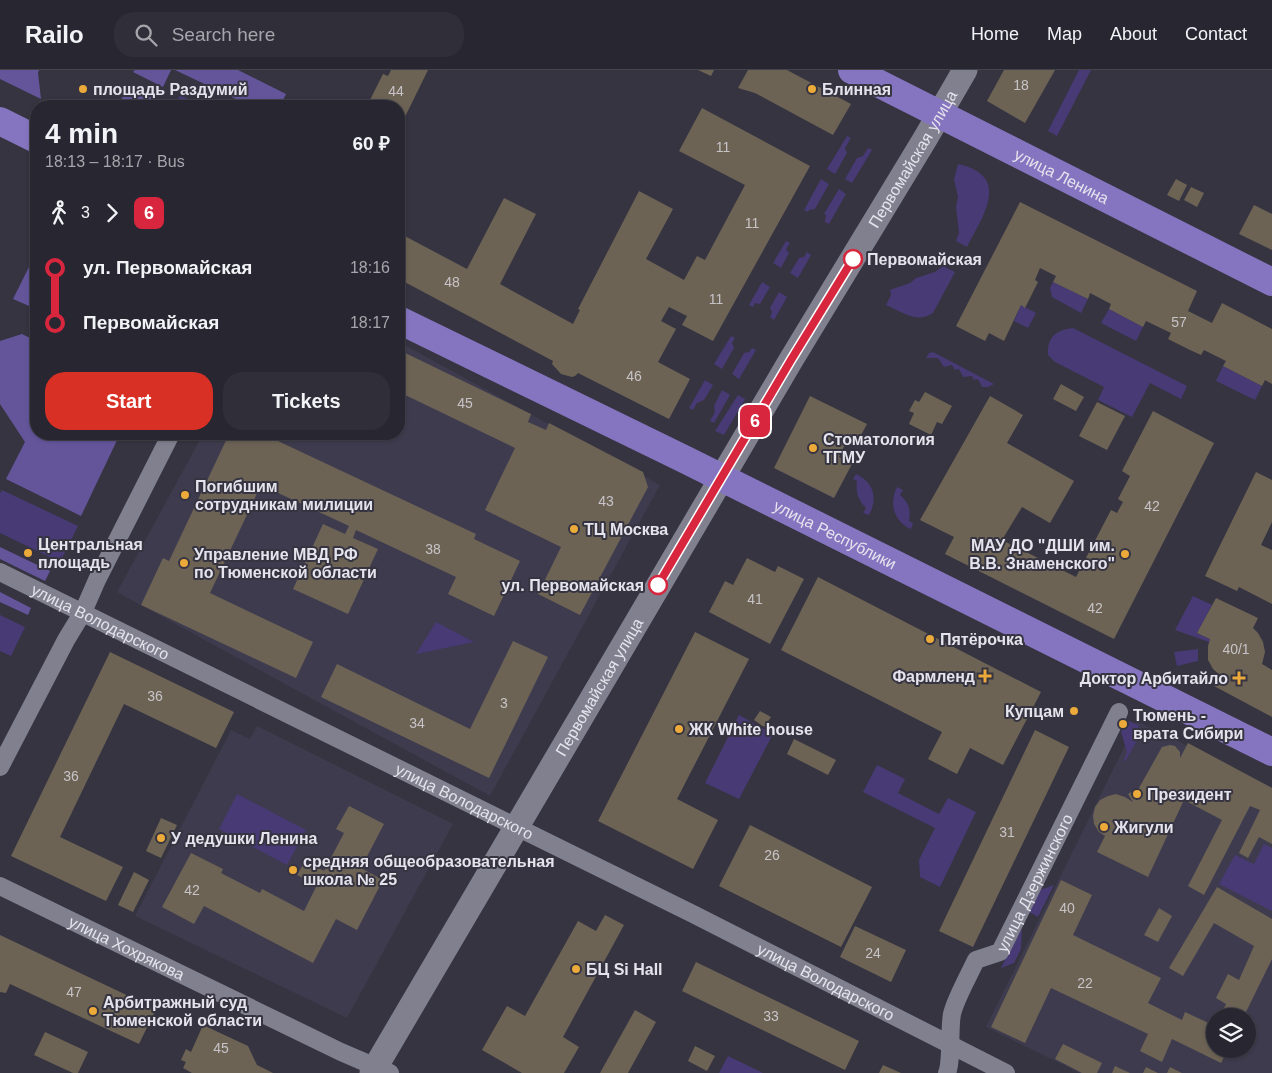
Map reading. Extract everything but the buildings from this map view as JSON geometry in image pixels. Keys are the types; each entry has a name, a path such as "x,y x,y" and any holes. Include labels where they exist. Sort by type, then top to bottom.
{"main road":[{"name":"улица Ленина","path":"852,70 1272,282"},
{"path":"0,121 30,137"},
{"name":"улица Республики","path":"405,323 722,478 1272,752"}],"street":[{"name":"Первомайская улица","path":"379,1071 516,826 965,70"},
{"path":"0,767 66,640 83,612 101,572 168,440"},
{"name":"улица Володарского","path":"0,572 516,826 1006,1073"},
{"name":"улица Дзержинского","path":"947,1073 949,1068 952,1012 976,960 1000,952 1119,712"},
{"name":"улица Хохрякова","path":"0,886 379,1071"}],"shaded area":[{"path":"0,70 39,70 41,99 0,79"},
{"path":"135,70 171,70 163,87 133,72"},
{"path":"175,70 238,70 286,94 283,100 236,99"},
{"path":"1079,70 1091,70 1057,136 1048,131"},
{"path":"128,86 156,100 121,100"},
{"path":"180,95 190,100 178,100"},
{"path":"847,136 851,138 845,148 847,153 835,174 827,169"},
{"path":"868,148 872,150 852,183 845,179 857,158 863,156"},
{"path":"958,164 975,170 984,178 989,187 989,198 985,210 967,247 956,241 959,233 956,207 958,197 954,179"},
{"path":"821,179 829,184 815,209 808,212 804,210"},
{"path":"839,189 846,194 829,224 825,222 826,215 824,214"},
{"path":"786,241 790,243 786,249 789,253 781,268 773,263"},
{"path":"807,252 811,255 798,278 790,273 799,258 804,257"},
{"path":"30,265 30,306 13,299"},
{"path":"943,266 955,272 933,313 927,316 915,317 886,305 891,295 890,290 935,272"},
{"path":"762,282 770,287 760,304 755,303 753,307 749,305"},
{"path":"1053,282 1088,299 1081,313 1052,297 1050,288"},
{"path":"779,292 787,297 774,320 770,317 772,312 770,308"},
{"path":"1021,305 1036,313 1028,328 1014,321"},
{"path":"1109,309 1143,327 1136,341 1101,323"},
{"path":"1073,328 1187,386 1181,399 1150,383 1132,417 1098,400 1104,387 1055,362 1048,355 1051,339 1057,333"},
{"path":"22,334 30,338 30,440 117,440 81,516 6,479 25,442 0,404 0,341"},
{"path":"731,336 735,338 732,343 734,348 722,369 714,364"},
{"path":"405,345 660,485 490,796 117,592 200,440 405,440"},
{"path":"752,348 756,350 739,379 732,374 744,353 749,352"},
{"path":"933,352 994,384 982,387 978,379 974,380 972,376 963,377 959,369 955,370 952,365 944,367 938,358 926,358 929,353"},
{"path":"1223,366 1262,386 1255,400 1216,381"},
{"path":"705,380 713,385 704,400 697,403 693,410 689,408"},
{"path":"722,390 730,395 714,423 710,421 715,412 714,406"},
{"path":"738,395 745,399 724,435 715,431"},
{"path":"856,474 867,482 873,492 872,509 869,515 863,513 866,508 858,496 857,481 853,479"},
{"path":"897,487 903,490 900,495 909,506 909,521 913,523 911,529 900,521 894,511 893,499"},
{"path":"2,490 78,526 60,562 0,533 0,493"},
{"path":"0,547 50,571 45,581 0,559"},
{"path":"0,592 31,608 28,615 0,602"},
{"path":"1193,596 1212,605 1197,633 1210,639 1209,642 1175,630"},
{"path":"0,615 25,627 11,656 0,651"},
{"path":"436,622 474,642 416,654"},
{"path":"1198,649 1198,661 1177,666 1174,652"},
{"path":"739,715 773,734 739,799 705,783"},
{"path":"1127,720 1138,725 1141,733 1125,762 1127,752 1121,732"},
{"path":"1137,721 1272,787 1272,1073 1080,1073 986,1027"},
{"name":"средняя общеобразовательная школа № 25","path":"257,726 453,824 347,1018 135,916 231,730 250,739"},
{"path":"877,765 905,779 898,793 939,814 948,798 976,812 940,887 920,877 919,860 935,828 863,792"},
{"path":"237,794 306,830 287,865 219,829"},
{"path":"1264,844 1272,848 1272,911 1219,884 1235,855 1254,864"},
{"path":"1054,885 1038,917 1029,912 1040,890"},
{"path":"1022,928 1021,949 1014,963 1001,968"},
{"path":"728,1056 763,1073 719,1073"}],"bus line":[{"name":"6","path":"658,585 853,259"}],"place":[{"name":"площадь Раздумий","path":"83,89"},
{"name":"Блинная","path":"812,89"},
{"name":"Первомайская","path":"853,259"},
{"name":"Стоматология ТГМУ","path":"813,448"},
{"name":"Погибшим сотрудникам милиции","path":"185,495"},
{"name":"ТЦ Москва","path":"574,529"},
{"name":"Центральная площадь","path":"28,553"},
{"name":"МАУ ДО \"ДШИ им. В.В. Знаменского\"","path":"1125,554"},
{"name":"Управление МВД РФ по Тюменской области","path":"184,563"},
{"name":"ул. Первомайская","path":"658,585"},
{"name":"Пятёрочка","path":"930,639"},
{"name":"Фармленд","path":"985,676"},
{"name":"Доктор Арбитайло","path":"1239,678"},
{"name":"Купцам","path":"1074,711"},
{"name":"Тюмень - врата Сибири","path":"1123,724"},
{"name":"ЖК White house","path":"679,729"},
{"name":"Президент","path":"1137,794"},
{"name":"Жигули","path":"1104,827"},
{"name":"У дедушки Ленина","path":"161,838"},
{"name":"средняя общеобразовательная школа № 25","path":"293,870"},
{"name":"БЦ Si Hall","path":"576,969"},
{"name":"Арбитражный суд Тюменской области","path":"93,1011"}]}
